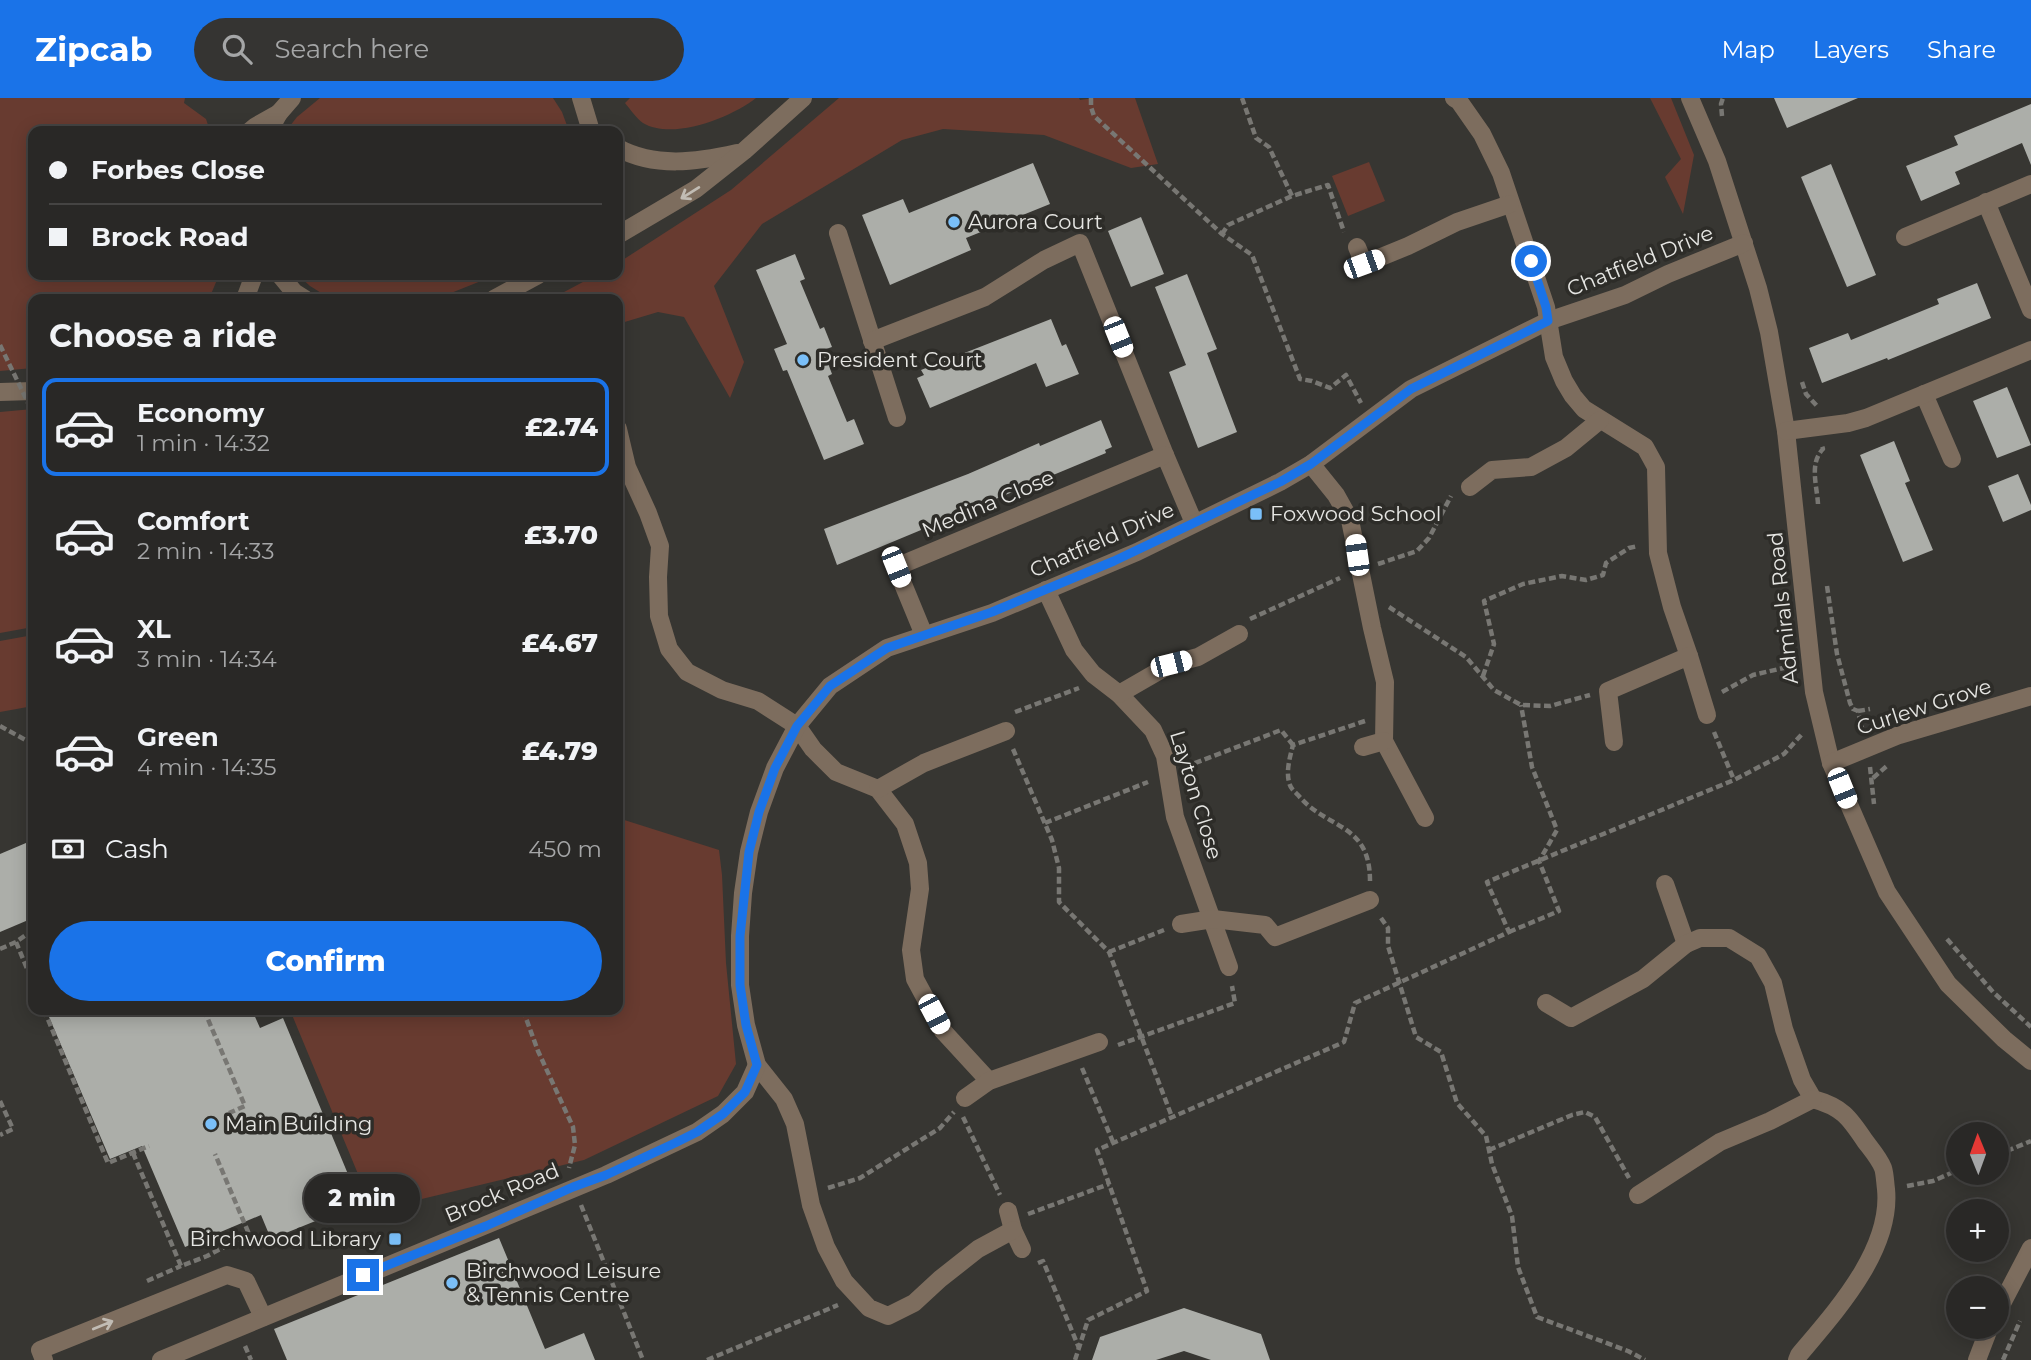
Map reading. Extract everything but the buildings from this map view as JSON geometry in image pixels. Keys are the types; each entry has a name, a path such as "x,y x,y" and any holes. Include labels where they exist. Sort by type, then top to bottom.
{"street":[{"path":"581,98 590,126"},
{"path":"591,126 595,98"},
{"path":"623,232 696,189 744,151 803,98"},
{"name":"Admirals Road","path":"1690,98 1717,161 1769,332 1786,431 1814,692 1831,763 1886,892 1948,984 2004,1039 2031,1061"},
{"path":"1459,99 1482,134 1501,173 1546,307 1554,357 1564,381 1584,409 1645,447 1656,467 1658,553 1672,607 1705,709"},
{"path":"256,126 287,103"},
{"path":"272,126 287,103"},
{"path":"623,151 650,160 683,162 712,159 744,151"},
{"path":"1905,237 2031,184"},
{"path":"1986,202 2031,310"},
{"path":"1357,247 1364,264 1457,222 1510,204"},
{"path":"838,233 897,418"},
{"path":"872,341 985,297 1044,260 1080,243 1194,523"},
{"name":"Chatfield Drive","path":"757,1065 746,1025 740,985 740,936 749,852 759,812 775,768 797,726 830,686 887,648 992,612 1136,552 1280,482 1311,464 1411,389 1548,321 1625,295 1744,243"},
{"path":"284,280 297,294"},
{"path":"504,294 531,280"},
{"path":"1786,431 1866,418 2031,350"},
{"path":"0,393 28,391"},
{"path":"1924,394 1952,459"},
{"path":"1470,486 1492,470 1531,467 1566,448 1600,421"},
{"path":"623,450 627,467 660,547 659,616 669,649 687,672 722,690 758,701 797,726 813,749 836,772 878,789 905,824 918,863 920,890 911,950 915,979 943,1031 989,1081"},
{"name":"Medina Close","path":"924,635 896,567 1165,455"},
{"path":"1311,464 1336,495 1350,520 1385,682 1384,741 1425,818"},
{"name":"Layton Close","path":"1046,590 1074,650 1093,674 1119,694 1153,730 1165,756 1175,817 1229,967"},
{"path":"1119,694 1171,664 1198,657 1239,634"},
{"path":"1614,742 1608,691 1689,656"},
{"name":"Curlew Grove","path":"1831,763 1899,735 2031,696"},
{"path":"878,789 924,763 1006,731"},
{"path":"1363,747 1384,741"},
{"path":"1665,884 1686,944"},
{"path":"1181,924 1213,919 1265,925 1275,937 1370,900"},
{"path":"1546,1003 1571,1018 1643,979 1686,944 1700,937 1729,938 1758,956 1773,983 1784,1029 1802,1080 1813,1099"},
{"path":"965,1098 989,1081 1099,1042"},
{"path":"757,1065 784,1100 795,1124 809,1194 826,1247 844,1281 869,1308 888,1316 914,1304 1011,1221 1022,1248"},
{"name":"Brock Road","path":"160,1360 486,1226 606,1175 697,1132 723,1114 745,1092 757,1065"},
{"path":"1638,1195 1720,1142 1813,1099 1828,1103 1850,1117 1884,1169 1887,1204 1881,1231 1865,1267 1797,1360"},
{"path":"2009,1290 2031,1248"},
{"path":"42,1355 227,1275 246,1281 263,1317"},
{"path":"1978,1360 1985,1339"}],"path":[{"path":"1091,98 1094,116 1222,234 1252,255 1300,379 1330,388 1346,375 1370,421"},
{"path":"1242,98 1256,138 1269,147 1292,196"},
{"path":"1222,234 1228,225 1292,196 1328,185 1347,241 1357,247"},
{"path":"0,345 28,403"},
{"path":"1818,507 1815,462 1823,449"},
{"path":"1483,677 1494,644 1484,601 1523,584 1562,576 1586,580 1595,578 1603,575 1606,563 1629,548 1658,541"},
{"path":"1826,580 1838,654 1850,703 1853,709 1858,711 1870,709"},
{"path":"1364,590 1466,657 1494,690 1521,705 1550,706 1608,691"},
{"path":"1734,780 1705,709 1753,676 1811,661"},
{"path":"1100,680 1002,717 1052,840 1059,868 1059,902 1109,952 1172,1117"},
{"path":"1521,705 1532,767 1557,830 1539,861"},
{"path":"1858,711 1861,724"},
{"path":"1385,714 1293,745 1287,771 1289,786 1306,805 1354,835 1365,850 1370,862 1370,900 1388,928 1388,946 1416,1037 1441,1052 1457,1103 1486,1136 1492,1164 1512,1216 1518,1267 1537,1317 1645,1360"},
{"path":"0,726 28,741"},
{"path":"1509,932 1487,882 1734,780 1784,754 1802,734"},
{"path":"1873,778 1888,765"},
{"path":"1871,771 1875,812"},
{"path":"1075,1360 1088,1320 1147,1291 1097,1150 1344,1042 1355,1003 1559,911 1539,861"},
{"path":"1109,952 1181,924"},
{"path":"0,949 16,943 28,934"},
{"path":"1943,934 1993,992 2031,1027"},
{"path":"16,943 28,971"},
{"path":"1141,1036 1235,1003 1229,967"},
{"path":"46,1015 108,1163 149,1146"},
{"path":"206,1015 245,1106 229,1113"},
{"path":"525,1015 572,1127 575,1146 568,1174 643,1360"},
{"path":"1074,1051 1113,1143"},
{"path":"0,1101 13,1129 0,1135"},
{"path":"809,1194 860,1178 940,1128 958,1107 1011,1221 1109,1184"},
{"path":"1489,1150 1585,1112 1595,1116 1638,1195"},
{"path":"2009,1150 2031,1142"},
{"path":"133,1153 181,1266 249,1234 215,1154"},
{"path":"1886,1190 1933,1181 1946,1175"},
{"path":"1022,1248 1029,1267 1043,1261 1079,1348"},
{"path":"706,1360 859,1297"},
{"path":"2003,1360 2022,1316"},
{"path":"243,1342 251,1360"}],"shaded area":[{"path":"0,98 185,98 184,103 206,119 208,126 28,126 28,280 217,280 211,294 28,294 28,368 0,371"},
{"path":"320,98 553,98 567,126 290,126"},
{"path":"630,98 756,98 718,119 686,128 670,129 655,128 643,123 625,103"},
{"path":"839,98 1135,98 1158,164 1131,168 1044,135 943,129 902,140 762,224 714,286 744,362 730,398 684,317 658,312 623,322 623,294 560,294 587,280 623,280 623,260 731,190"},
{"path":"1650,98 1671,98 1694,155 1683,214 1665,177 1681,159"},
{"path":"1369,162 1385,201 1348,216 1332,176"},
{"path":"303,280 484,280 448,294 323,294"},
{"path":"28,409 28,628 0,633 0,412"},
{"path":"28,636 28,707 0,712 0,641"},
{"path":"623,820 719,850 736,1064 718,1096 584,1160 401,1204 368,1198 292,1015 623,1015"}],"place":[{"name":"Aurora Court","path":"954,222"},
{"name":"President Court","path":"803,360"},
{"name":"Foxwood School","path":"1256,514"},
{"name":"Main Building","path":"211,1124"},
{"name":"Birchwood Library","path":"395,1239"},
{"name":"Birchwood Leisure & Tennis Centre","path":"452,1283"}],"route":[{"path":"363,1275 486,1226 675,1143 723,1114 745,1092 757,1065 746,1025 740,985 740,936 749,852 759,812 775,768 797,726 830,686 887,648 992,612 1136,552 1280,482 1311,464 1411,389 1548,321 1531,261"}]}
